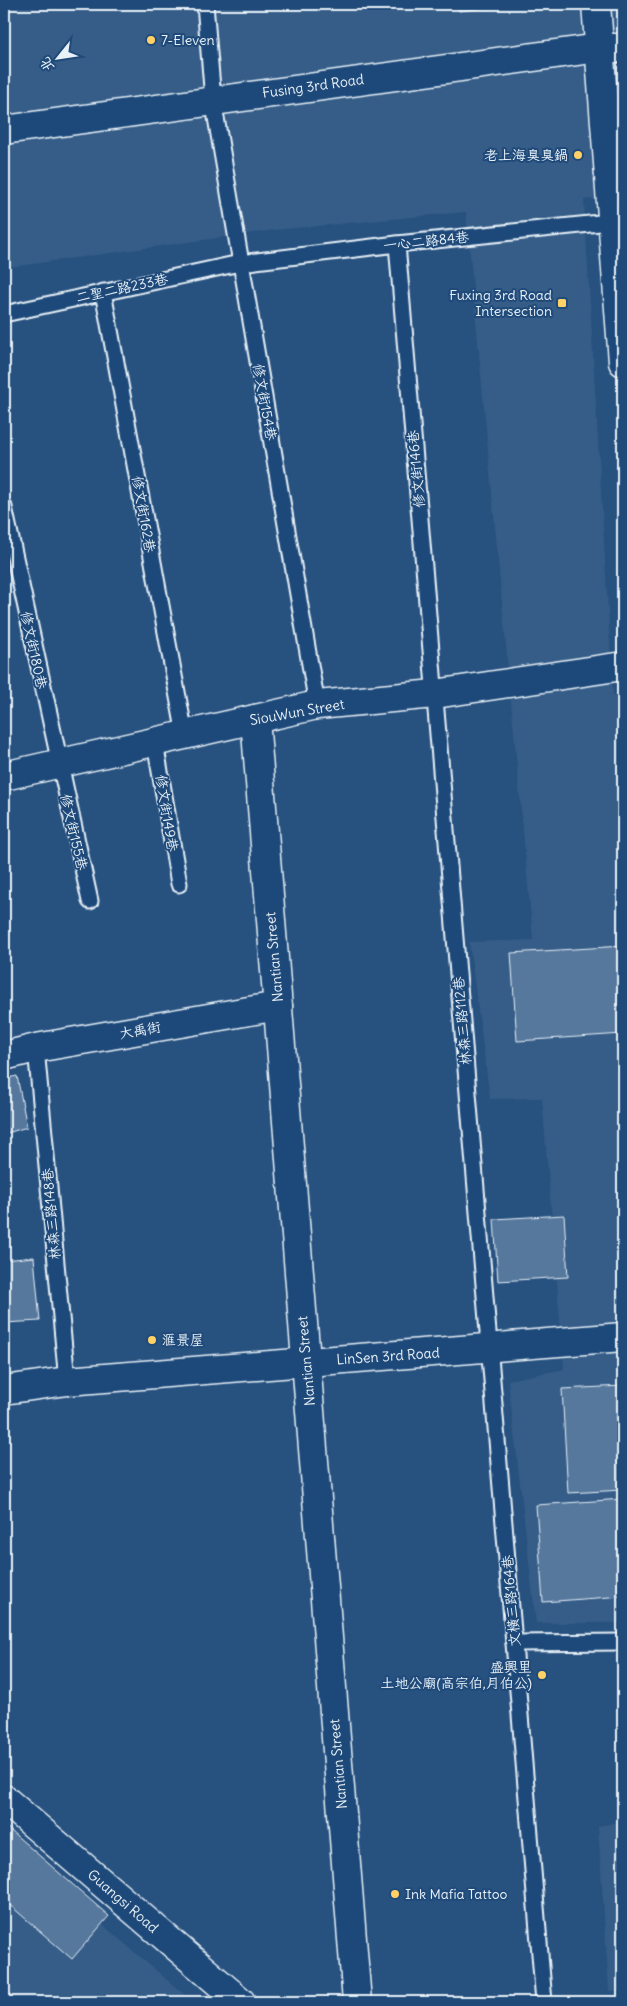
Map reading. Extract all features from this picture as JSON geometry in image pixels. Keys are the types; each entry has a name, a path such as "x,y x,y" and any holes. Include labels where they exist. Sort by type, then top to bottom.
{"street":[{"path":"596,4 611,48 623,362"},
{"name":"Fusing 3rd Road","path":"4,130 213,100 611,48"},
{"name":"SiouWun Street","path":"4,776 317,705 435,694 623,666"},
{"name":"Nantian Street","path":"255,719 357,2002"},
{"name":"大禹街","path":"4,1056 36,1048 278,1006"},
{"name":"LinSen 3rd Road","path":"4,1390 67,1381 623,1337"},
{"name":"Guangsi Road","path":"4,1799 242,2002"}],"lane":[{"name":"修文街154巷","path":"204,4 213,100 317,705"},
{"name":"一心二路84巷","path":"240,263 397,244 618,221"},
{"name":"修文街146巷","path":"397,244 435,694"},
{"name":"二聖二路233巷","path":"4,314 240,263"},
{"name":"修文街162巷","path":"104,292 185,735"},
{"name":"修文街180巷","path":"4,507 59,764"},
{"name":"林森三路112巷","path":"435,694 490,1349"},
{"name":"修文街149巷","path":"156,742 179,884"},
{"name":"修文街155巷","path":"59,764 90,901"},
{"name":"林森三路148巷","path":"36,1048 67,1381"},
{"name":"文橫三路164巷","path":"490,1349 544,2002"},
{"path":"514,1644 623,1642"}],"shaded area":[{"path":"4,4 623,4 623,196 584,200 613,695 623,696 623,1623 536,1623 508,1380 564,1369 542,1098 490,1099 469,942 533,940 466,212 275,230 4,268"},
{"path":"623,1821 623,1991 609,1991 598,1826"},
{"path":"4,1840 193,2002 4,2002"}],"building":[{"path":"459,4 523,4 459,11"},
{"path":"623,946 623,1034 517,1041 511,953"},
{"path":"17,1076 27,1127 4,1134 4,1079"},
{"path":"564,1215 568,1277 498,1281 494,1219"},
{"path":"34,1257 40,1321 4,1323 4,1260"},
{"path":"623,1386 623,1490 568,1493 562,1389"},
{"path":"623,1499 623,1596 543,1602 536,1505"},
{"path":"4,1825 109,1916 72,1959 4,1900"}],"place":[{"name":"7-Eleven","path":"151,40"},
{"name":"老上海臭臭鍋","path":"578,155"},
{"name":"Fuxing 3rd Road Intersection","path":"562,303"},
{"name":"滙景屋","path":"152,1340"},
{"name":"盛興里 土地公廟(高宗伯,月伯公)","path":"542,1675"},
{"name":"Ink Mafia Tattoo","path":"395,1894"}]}
